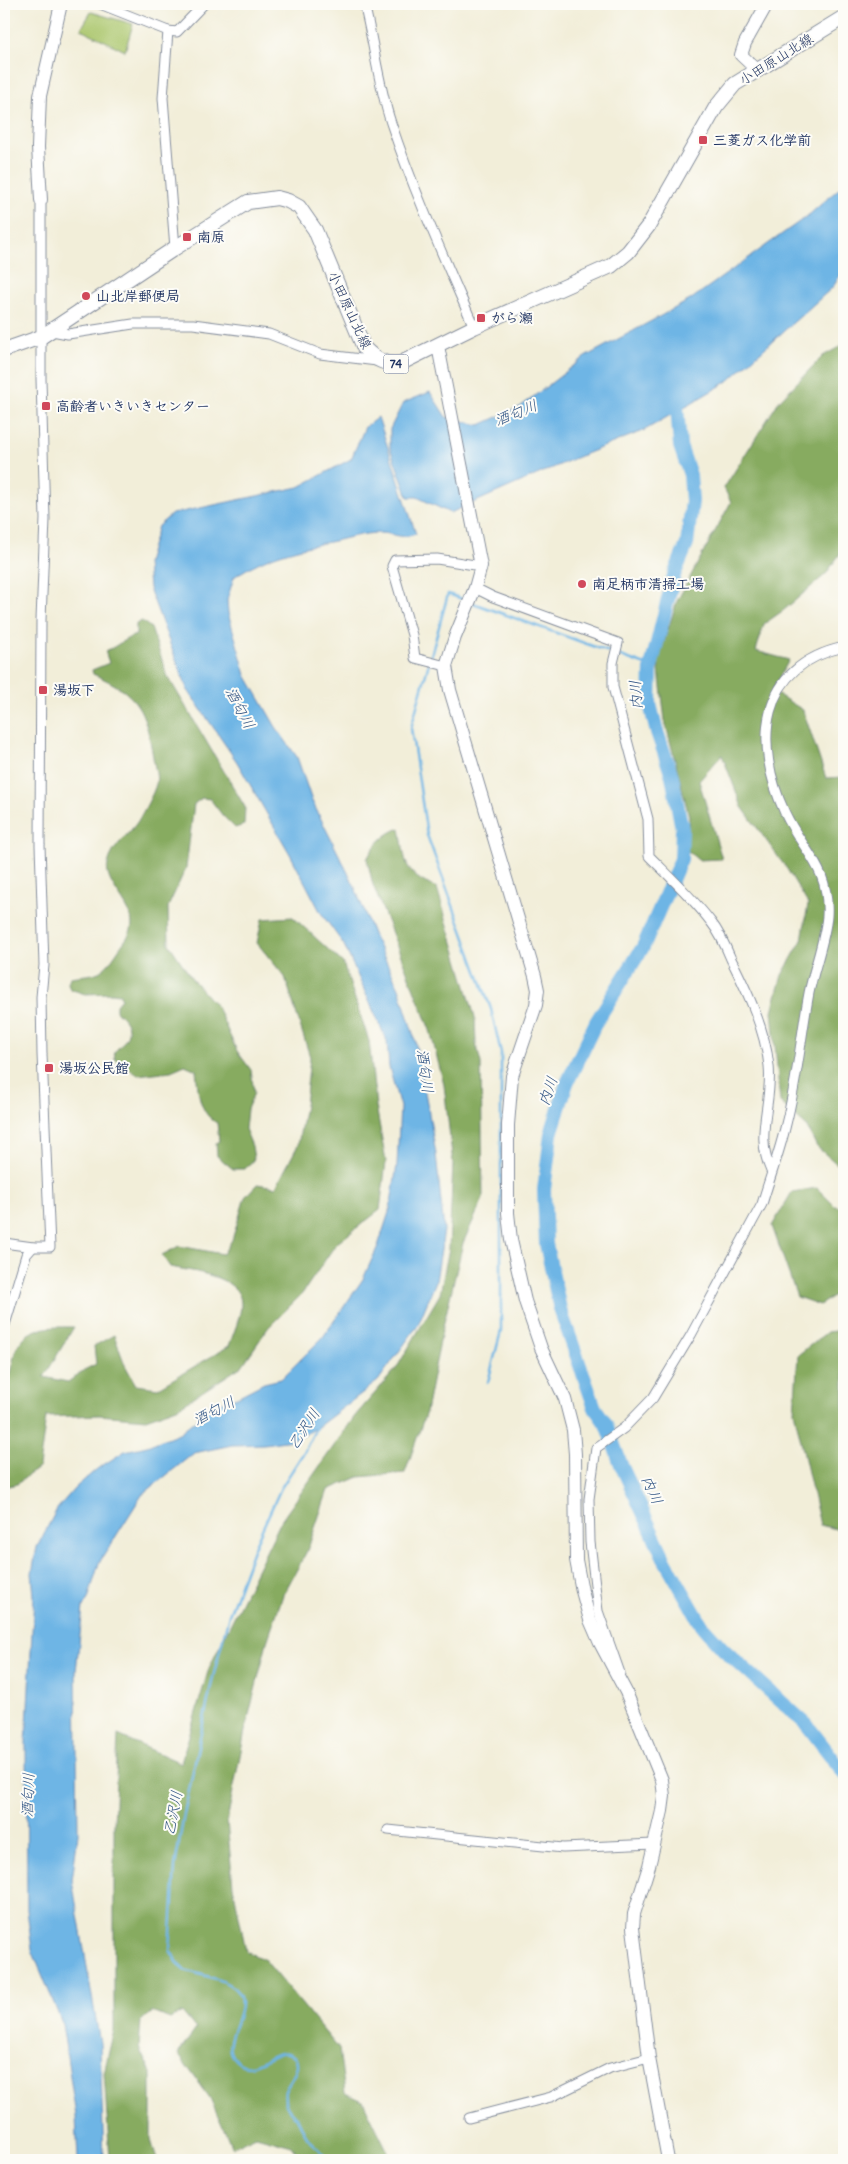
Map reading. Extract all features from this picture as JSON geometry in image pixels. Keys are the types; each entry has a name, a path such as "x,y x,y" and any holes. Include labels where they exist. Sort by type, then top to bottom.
{"main road":[{"name":"小田原山北線","path":"4,350 47,334 175,248 248,202 277,198 288,200 299,207 310,223 364,348 377,361 389,365 401,364 474,327 611,266 628,252 649,225 716,106 735,84 756,69 844,16"}],"street":[{"path":"4,1243 50,1247 42,1054 41,998 44,965 40,845 42,620 46,519 47,334 38,147 40,96 61,4"},
{"path":"100,4 168,31 177,32 204,4"},
{"path":"364,4 391,123 422,205 474,327"},
{"path":"756,69 741,55 745,43 768,4"},
{"path":"168,31 163,98 175,248"},
{"path":"47,334 68,334 133,324 193,324 269,334 320,354 377,361"},
{"path":"438,346 478,551 479,566 475,588 468,608 443,665 536,976 538,990 536,1005 512,1076 508,1125 508,1213 511,1240 524,1301 541,1348 565,1399 573,1430 576,1454 576,1560 590,1620 633,1708 662,1780 664,1796 654,1844 634,1914 633,1928 649,2058 668,2160"},
{"path":"443,665 415,658 412,635 392,566 395,560 437,559 479,566"},
{"path":"475,588 493,597 618,643 613,663 613,687 648,819 649,856 712,923 742,980 759,1024 769,1067 769,1085 762,1133 766,1160 771,1171"},
{"path":"619,1679 619,1667 598,1611 590,1542 589,1499 596,1448 624,1428 653,1398 691,1335 762,1204 786,1125 811,983 827,916 826,886 822,873 792,826 776,790 769,760 767,727 771,703 788,676 816,657 844,647"},
{"path":"4,1328 26,1256 33,1247"},
{"path":"388,1830 563,1848 654,1844"},
{"path":"469,2118 551,2097 610,2068 649,2058"}],"green space":[{"path":"91,12 133,24 125,51 81,29"},
{"path":"844,339 844,548 826,574 784,610 764,624 756,651 789,660 772,691 803,710 826,778 844,777 844,1170 817,1147 806,1126 780,1102 772,1011 782,975 802,940 808,904 787,869 742,807 722,755 699,781 722,859 698,860 686,849 689,816 665,721 658,661 677,601 731,502 724,488 779,401 823,356 841,346"},
{"path":"142,621 151,628 167,675 245,807 244,825 235,828 210,799 202,798 194,804 186,868 168,907 169,944 193,980 217,1007 237,1051 251,1070 254,1093 247,1109 245,1129 252,1146 254,1159 245,1169 233,1169 217,1156 216,1143 219,1141 217,1123 206,1113 200,1100 196,1070 185,1065 171,1071 138,1075 115,1059 114,1052 124,1042 128,1032 126,1022 116,1011 116,1005 121,999 120,994 85,994 70,989 68,983 70,977 94,974 104,969 131,930 130,913 110,880 108,864 113,852 138,821 145,808 155,788 156,774 147,727 137,705 121,689 93,674 92,670 109,663 105,651 136,635 136,624"},
{"path":"400,828 405,858 411,872 417,878 437,888 475,1017 476,1044 481,1063 483,1199 463,1243 442,1331 426,1412 405,1473 359,1477 328,1490 307,1551 283,1595 267,1642 245,1731 227,1821 233,1886 246,1951 265,1960 339,2049 345,2093 363,2101 392,2160 302,2160 292,2146 256,2136 232,2147 210,2098 178,2054 196,2029 182,2012 170,2019 153,2012 141,2020 139,2048 151,2073 151,2140 157,2160 110,2160 104,2073 114,2030 114,1825 118,1735 181,1763 209,1668 281,1521 355,1416 396,1369 440,1294 449,1248 453,1164 444,1085 430,1030 373,885 367,859 380,840"},
{"path":"293,917 343,963 369,1041 376,1106 386,1162 380,1210 336,1244 302,1294 268,1328 242,1366 177,1408 146,1419 99,1415 46,1417 39,1467 17,1484 4,1487 4,1386 18,1347 29,1333 45,1328 74,1327 44,1377 68,1382 96,1364 94,1346 114,1335 125,1365 136,1385 158,1388 229,1346 240,1314 241,1304 239,1295 233,1287 213,1276 170,1267 162,1255 179,1246 223,1254 232,1240 245,1197 257,1184 276,1187 298,1145 305,1105 310,1057 285,977 257,943 262,919"},
{"path":"817,1188 835,1206 844,1208 844,1288 820,1305 797,1297 772,1226 792,1192"},
{"path":"844,1330 844,1531 820,1525 794,1411 798,1355 827,1332"}],"water":[{"name":"酒匂川","path":"844,184 844,269 833,287 727,382 645,430 573,459 450,513 417,497 408,497 390,448 390,429 403,403 430,392 446,417 480,425 520,407 585,357 690,300 810,214"},
{"name":"酒匂川","path":"378,417 416,534 397,536 384,533 367,534 282,553 246,569 234,577 227,600 228,613 246,675 276,727 297,757 312,801 354,885 373,934 399,988 415,1040 436,1154 444,1230 436,1281 418,1325 378,1381 315,1429 292,1440 264,1444 232,1445 194,1453 142,1495 99,1563 88,1599 83,1607 76,1671 78,1834 72,1880 100,2043 104,2160 78,2160 76,2116 62,2023 32,1950 27,1910 26,1743 34,1596 32,1573 37,1547 57,1509 75,1488 97,1469 125,1451 147,1446 179,1433 216,1404 237,1397 264,1383 281,1379 323,1337 363,1279 378,1246 390,1209 397,1165 400,1107 389,1067 387,1041 344,945 321,913 290,854 237,762 187,689 149,588 147,563 158,526 172,514 299,487 351,459 365,427"}],"waterway":[{"name":"内川","path":"676,392 680,446 690,475 692,501 687,544 674,575 651,667 650,704 656,729 672,776 682,829 681,859 643,947 596,1022 567,1083 551,1134 544,1190 546,1244 560,1309 595,1408 606,1424 622,1467 666,1562 703,1627 723,1649 807,1725 844,1773"},
{"path":"465,600 448,594 411,728 427,835 491,1009 501,1053 501,1331 488,1382"},
{"path":"473,603 651,667"},
{"name":"乙沢川","path":"316,1428 304,1452 281,1488 254,1547 229,1615 212,1681 184,1814 175,1866 170,1950 184,1970 223,1982 237,1991 241,2000 240,2009 229,2048 232,2056 239,2063 247,2066 254,2065 276,2054 283,2053 295,2057 297,2067 285,2090 286,2104 298,2120 304,2133 320,2150 325,2160"}],"place":[{"name":"三菱ガス化学前","path":"703,140"},
{"name":"南原","path":"187,237"},
{"name":"山北岸郵便局","path":"86,296"},
{"name":"がら瀬","path":"481,318"},
{"name":"高齢者いきいきセンター","path":"46,406"},
{"name":"南足柄市清掃工場","path":"582,584"},
{"name":"湯坂下","path":"43,690"},
{"name":"湯坂公民館","path":"49,1068"}]}
